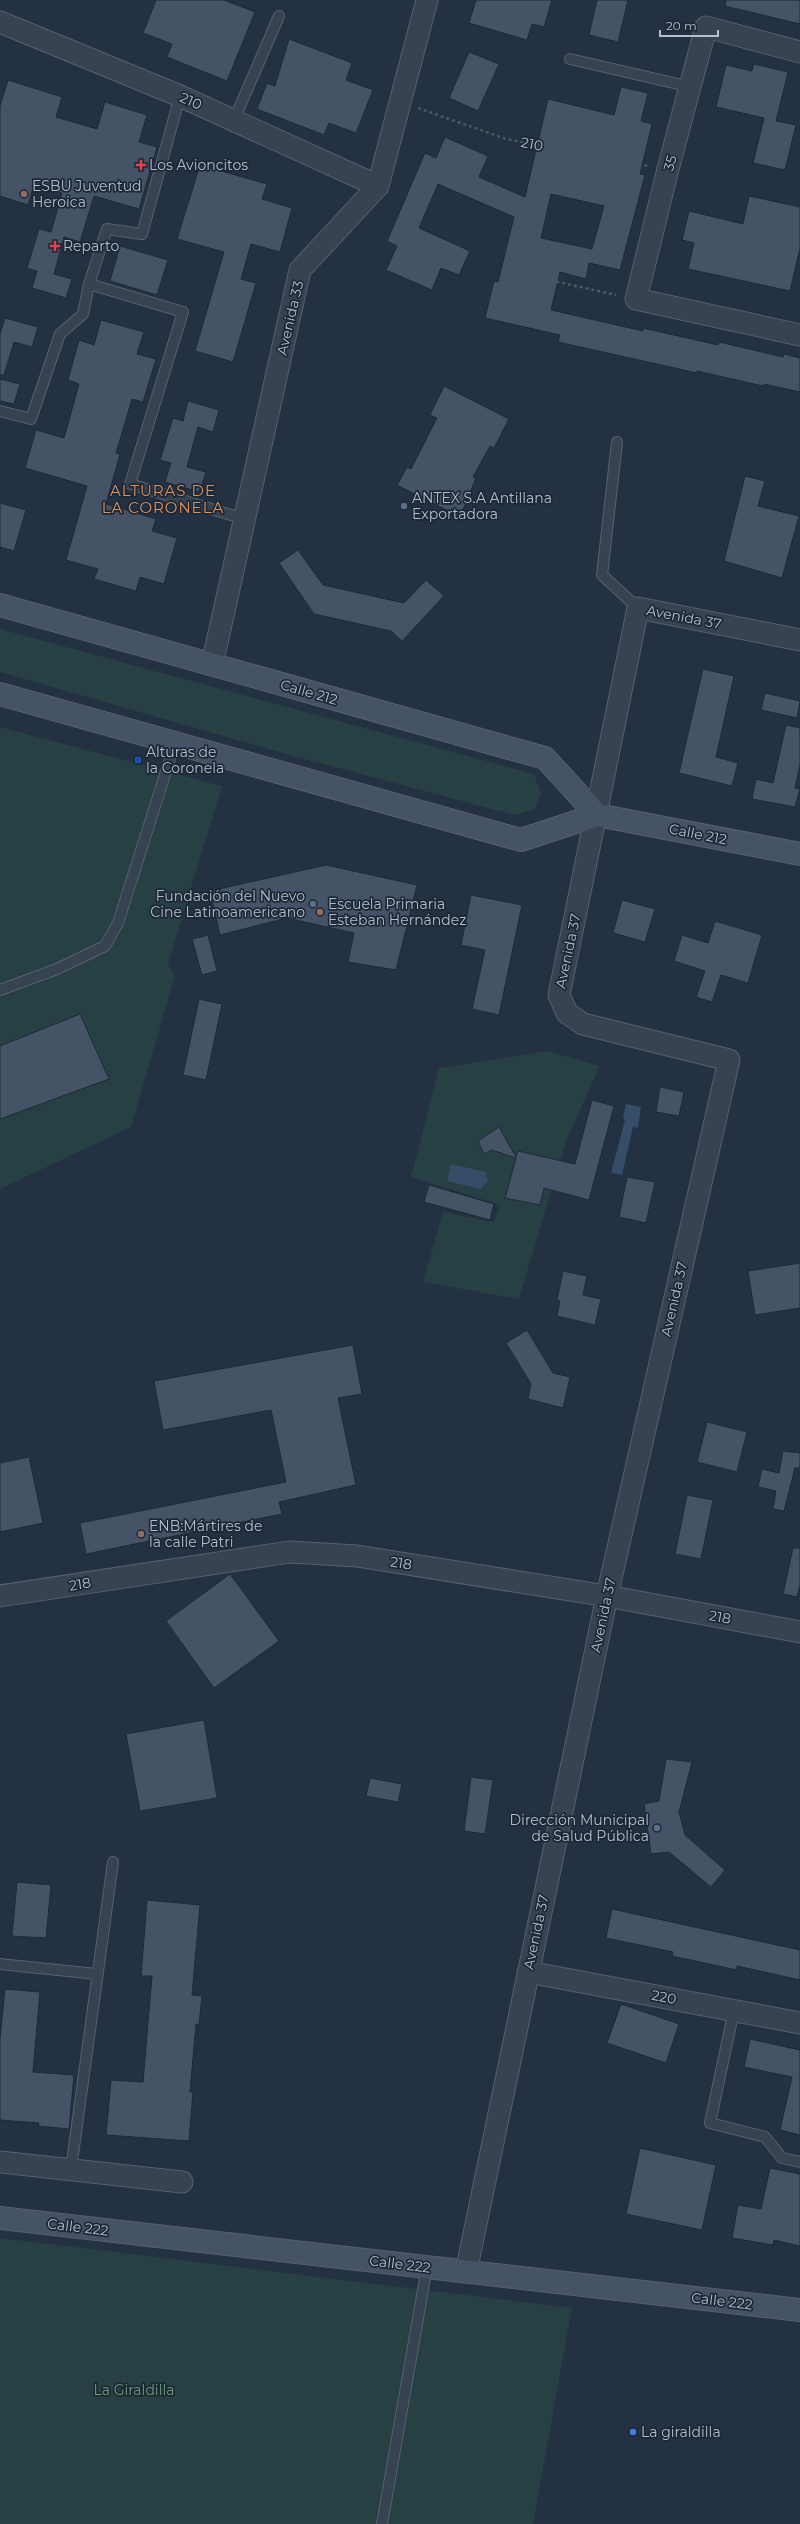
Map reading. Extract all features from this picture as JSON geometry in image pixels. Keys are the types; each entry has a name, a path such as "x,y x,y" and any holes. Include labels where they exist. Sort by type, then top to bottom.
{"street":[{"name":"Avenida 33","path":"212,665 300,270 378,186 427,0"},
{"name":"210","path":"0,22 180,96 378,186"},
{"name":"35","path":"636,299 668,169 706,27 800,52"},
{"path":"636,299 800,335"},
{"name":"Calle 212","path":"0,605 545,758 597,815"},
{"name":"Avenida 37","path":"466,2272 607,1596 729,1060 583,1024 567,1013 559,995 597,815 638,608 800,640"},
{"name":"Calle 212","path":"0,694 520,840 597,815 800,854"},
{"name":"218","path":"0,1596 290,1552 357,1556 607,1596 800,1632"},
{"name":"220","path":"528,1972 800,2022"},
{"path":"0,2162 182,2182"},
{"name":"Calle 222","path":"0,2218 800,2310"}],"lane":[{"path":"234,120 279,16"},
{"path":"570,59 691,87"},
{"path":"0,411 31,419 60,334 83,314 89,284 107,229 142,234 180,96"},
{"path":"89,284 183,312 130,484 244,519"},
{"path":"617,442 602,575 638,608"},
{"path":"0,990 57,969 105,946 118,923 175,743"},
{"path":"71,2169 96,1974 113,1862"},
{"path":"0,1964 96,1974"},
{"path":"734,2010 710,2124 765,2137 782,2158 800,2162"},
{"path":"382,2524 427,2267"}],"path":[{"name":"210","path":"401,102 506,139 668,169"},
{"path":"527,275 636,299"}],"green space":[{"path":"0,629 534,774 541,794 535,809 514,815 286,754 0,672"},
{"path":"0,727 222,786 168,964 175,976 131,1127 0,1189"},
{"path":"548,1051 600,1066 566,1141 519,1299 423,1282 443,1212 494,1222 500,1205 411,1177 439,1068"},
{"name":"La Giraldilla","path":"0,2238 572,2308 533,2524 0,2524"}],"water":[{"path":"626,1104 641,1107 638,1128 633,1127 622,1175 611,1173 625,1120 623,1118"},
{"path":"451,1164 486,1172 488,1181 481,1189 447,1181"}],"building":[{"path":"156,0 224,0 255,12 227,81 167,57 172,44 143,33"},
{"path":"476,0 552,0 544,27 532,24 527,40 469,23"},
{"path":"597,0 628,0 618,42 589,35"},
{"path":"726,0 800,0 800,24 725,6"},
{"path":"289,39 352,63 346,80 373,90 356,133 329,123 324,135 257,109 267,83 275,86"},
{"path":"469,52 499,64 478,111 449,98"},
{"path":"754,64 788,72 776,121 796,125 785,170 753,163 764,118 716,107 726,65 752,71"},
{"path":"8,80 62,97 56,117 97,129 105,102 147,115 139,142 157,147 139,209 94,196 80,242 64,237 54,274 72,279 66,298 32,288 37,271 27,268 39,229 51,232 62,193 34,185 28,205 0,196 0,106"},
{"path":"621,87 648,93 641,121 652,124 640,174 645,175 620,270 589,263 586,279 560,272 551,310 643,331 643,328 718,345 719,342 783,357 784,354 800,358 800,392 764,384 763,386 697,371 697,373 558,342 560,335 485,318 494,281 498,282 514,217 438,184 419,228 470,251 459,275 441,268 432,290 386,270 397,246 387,241 425,153 436,158 445,137 488,156 479,177 525,197 548,99 614,115","holes":["551,194 604,206 592,249 541,238"]},
{"path":"200,165 267,184 262,199 292,208 280,252 251,244 241,279 256,283 233,362 195,351 224,252 177,239"},
{"path":"749,196 800,207 800,248 790,291 688,269 694,243 682,240 689,211 743,224"},
{"path":"120,246 168,260 157,295 110,281"},
{"path":"5,318 38,327 32,347 14,342 4,375 0,375 0,334"},
{"path":"101,320 144,332 137,354 156,359 143,402 132,399 116,453 120,454 106,504 156,519 152,531 177,538 164,584 140,577 136,591 94,579 98,569 66,560 87,486 25,468 36,430 64,438 79,384 68,380 79,340 94,345"},
{"path":"0,379 20,384 14,404 0,401"},
{"path":"444,386 509,419 494,448 490,446 473,477 476,478 460,517 397,485 407,467 411,469 437,418 430,415"},
{"path":"188,401 219,410 213,432 198,427 187,467 206,472 199,492 165,482 171,463 160,460 173,418 183,421"},
{"path":"745,476 765,481 758,506 799,516 782,578 724,561"},
{"path":"0,503 26,510 14,551 0,547"},
{"path":"298,550 323,585 404,603 426,580 444,596 402,641 391,631 314,614 279,563"},
{"path":"703,669 734,676 716,757 738,763 732,786 679,773"},
{"path":"765,693 800,701 797,718 761,710"},
{"path":"786,725 800,728 800,765 795,788 800,789 795,807 752,799 756,779 773,783"},
{"name":"Fundación del Nuevo Cine Latinoamericano","path":"326,865 417,885 396,970 348,962 354,933 287,918 220,935 210,891"},
{"path":"471,895 522,905 499,1015 472,1009 485,950 461,945"},
{"path":"622,900 655,909 645,942 613,933"},
{"path":"715,921 762,935 748,983 721,975 712,1002 696,997 705,971 674,961 682,935 708,943"},
{"path":"208,935 217,971 202,975 192,939"},
{"path":"199,999 222,1004 206,1080 183,1075"},
{"path":"80,1014 109,1079 0,1119 0,1046"},
{"path":"660,1087 684,1092 679,1116 656,1112"},
{"path":"592,1100 614,1106 589,1200 544,1188 540,1205 505,1198 516,1158 492,1150 484,1154 478,1141 499,1127 516,1157 518,1151 575,1164"},
{"path":"627,1177 655,1182 646,1223 619,1217"},
{"path":"429,1185 494,1204 490,1220 424,1202"},
{"path":"800,1263 800,1308 755,1315 748,1271"},
{"path":"563,1271 587,1276 583,1295 601,1299 595,1325 557,1316 560,1301 557,1300"},
{"path":"527,1330 553,1373 570,1377 563,1408 528,1399 531,1384 506,1343"},
{"path":"353,1345 362,1394 338,1398 356,1485 279,1502 282,1514 86,1554 80,1523 286,1482 271,1410 163,1430 154,1381"},
{"path":"707,1422 747,1432 737,1472 697,1462"},
{"path":"783,1451 800,1453 800,1468 795,1468 784,1511 773,1509 776,1491 758,1487 762,1469 779,1473"},
{"path":"29,1457 43,1523 0,1532 0,1463"},
{"path":"687,1495 713,1500 701,1559 675,1554"},
{"path":"793,1548 800,1548 800,1585 797,1597 783,1594"},
{"path":"230,1574 279,1641 214,1688 166,1621"},
{"path":"204,1720 217,1798 140,1811 126,1734"},
{"path":"666,1759 692,1762 679,1812 685,1835 725,1870 711,1887 669,1852 651,1854 644,1804 659,1801"},
{"path":"471,1777 493,1780 485,1834 464,1831"},
{"path":"370,1778 402,1784 398,1802 366,1796"},
{"path":"17,1882 51,1885 46,1938 12,1936"},
{"path":"147,1900 200,1905 192,1995 202,1996 199,2025 196,2024 190,2092 193,2092 189,2141 106,2135 111,2080 143,2082 152,1976 141,1976"},
{"path":"612,1909 800,1950 800,1980 737,1966 737,1970 672,1956 673,1952 606,1938"},
{"path":"5,1989 40,1992 33,2072 74,2075 69,2129 38,2126 39,2123 0,2120 0,2038"},
{"path":"621,2004 679,2024 666,2063 607,2043"},
{"path":"750,2039 800,2050 800,2135 780,2130 792,2077 744,2067"},
{"path":"640,2148 716,2165 702,2230 626,2214"},
{"path":"770,2168 800,2174 800,2246 774,2240 773,2245 732,2238 738,2205 761,2209"}],"place":[{"name":"Los Avioncitos","path":"141,165"},
{"name":"ESBU Juventud Heroica","path":"24,194"},
{"name":"Reparto","path":"55,246"},
{"name":"ANTEX S.A Antillana Exportadora","path":"404,506"},
{"name":"Alturas de la Coronela","path":"138,760"},
{"name":"Fundación del Nuevo Cine Latinoamericano","path":"313,904"},
{"name":"Escuela Primaria Esteban Hernández","path":"320,912"},
{"name":"ENB:Mártires de la calle Patri","path":"141,1534"},
{"name":"Dirección Municipal de Salud Pública","path":"657,1828"},
{"name":"La giraldilla","path":"633,2432"}],"district":[{"name":"ALTURAS DE LA CORONELA","path":"163,500"}]}
